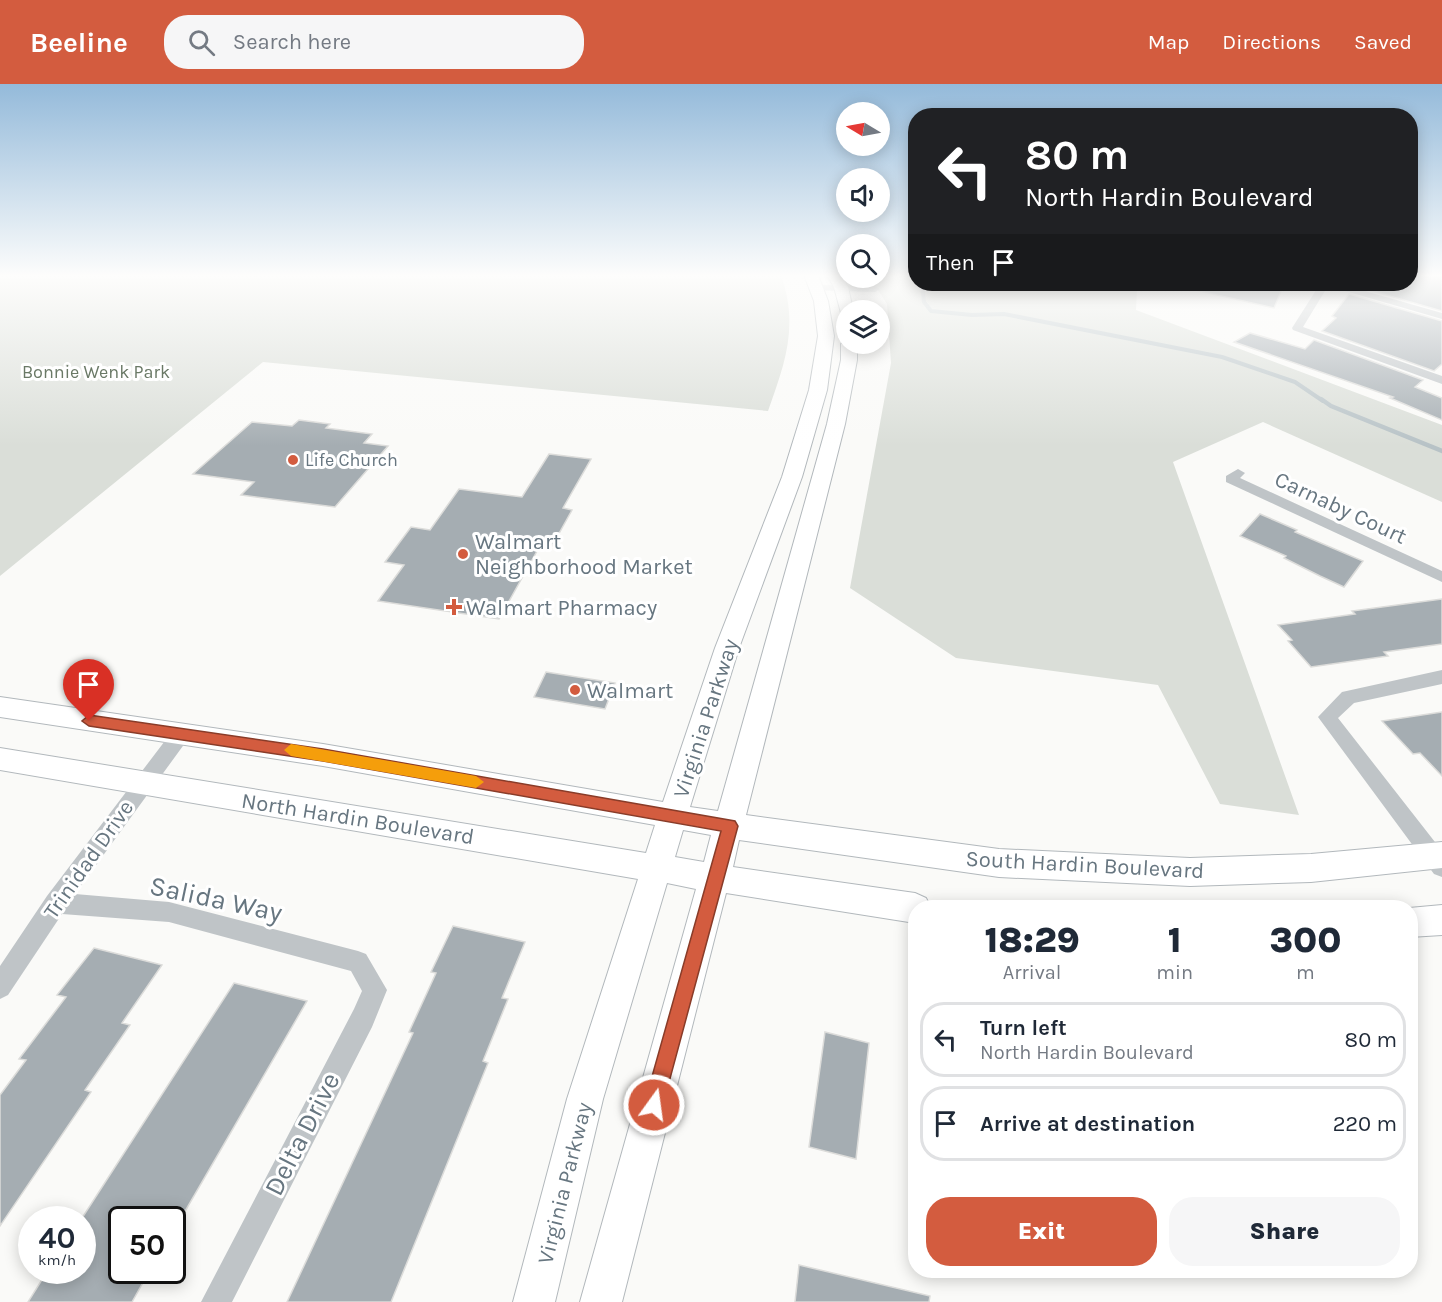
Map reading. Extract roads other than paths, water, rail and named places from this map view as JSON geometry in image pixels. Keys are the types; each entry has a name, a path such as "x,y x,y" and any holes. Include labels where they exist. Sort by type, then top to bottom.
{"main road":[{"name":"Virginia Parkway","path":"534,1302 585,1099 657,866 727,648 792,477 818,390 826,348 825,332"},
{"path":"602,1302 836,424 849,354"},
{"path":"808,421 836,424"},
{"path":"0,707 323,755 730,826"},
{"name":"North Hardin Boulevard","path":"0,759 657,866 716,878"},
{"name":"South Hardin Boulevard","path":"730,826 999,863 1155,871 1311,868 1439,859"},
{"path":"716,878 908,907"},
{"path":"1418,922 1442,920"}],"street":[{"path":"1308,332 1442,380"},
{"name":"Carnaby Court","path":"1238,473 1231,479 1442,577"},
{"path":"1439,859 1327,717 1348,697 1442,677"},
{"name":"Trinidad Drive","path":"0,987 55,903 142,783 181,734"},
{"name":"Salida Way","path":"55,903 170,912 358,962 362,966"},
{"name":"Delta Drive","path":"216,1302 363,1018 375,990 362,966"}],"waterway":[{"path":"1094,332 1222,357 1295,382 1323,401"},
{"path":"1321,399 1331,406 1442,451"}],"place":[{"name":"Life Church","path":"293,460"},
{"name":"Walmart Neighborhood Market","path":"463,554"},
{"name":"Walmart Pharmacy","path":"454,607"},
{"name":"Walmart","path":"575,690"}],"park label":[{"name":"Bonnie Wenk Park","path":"96,372"}]}
